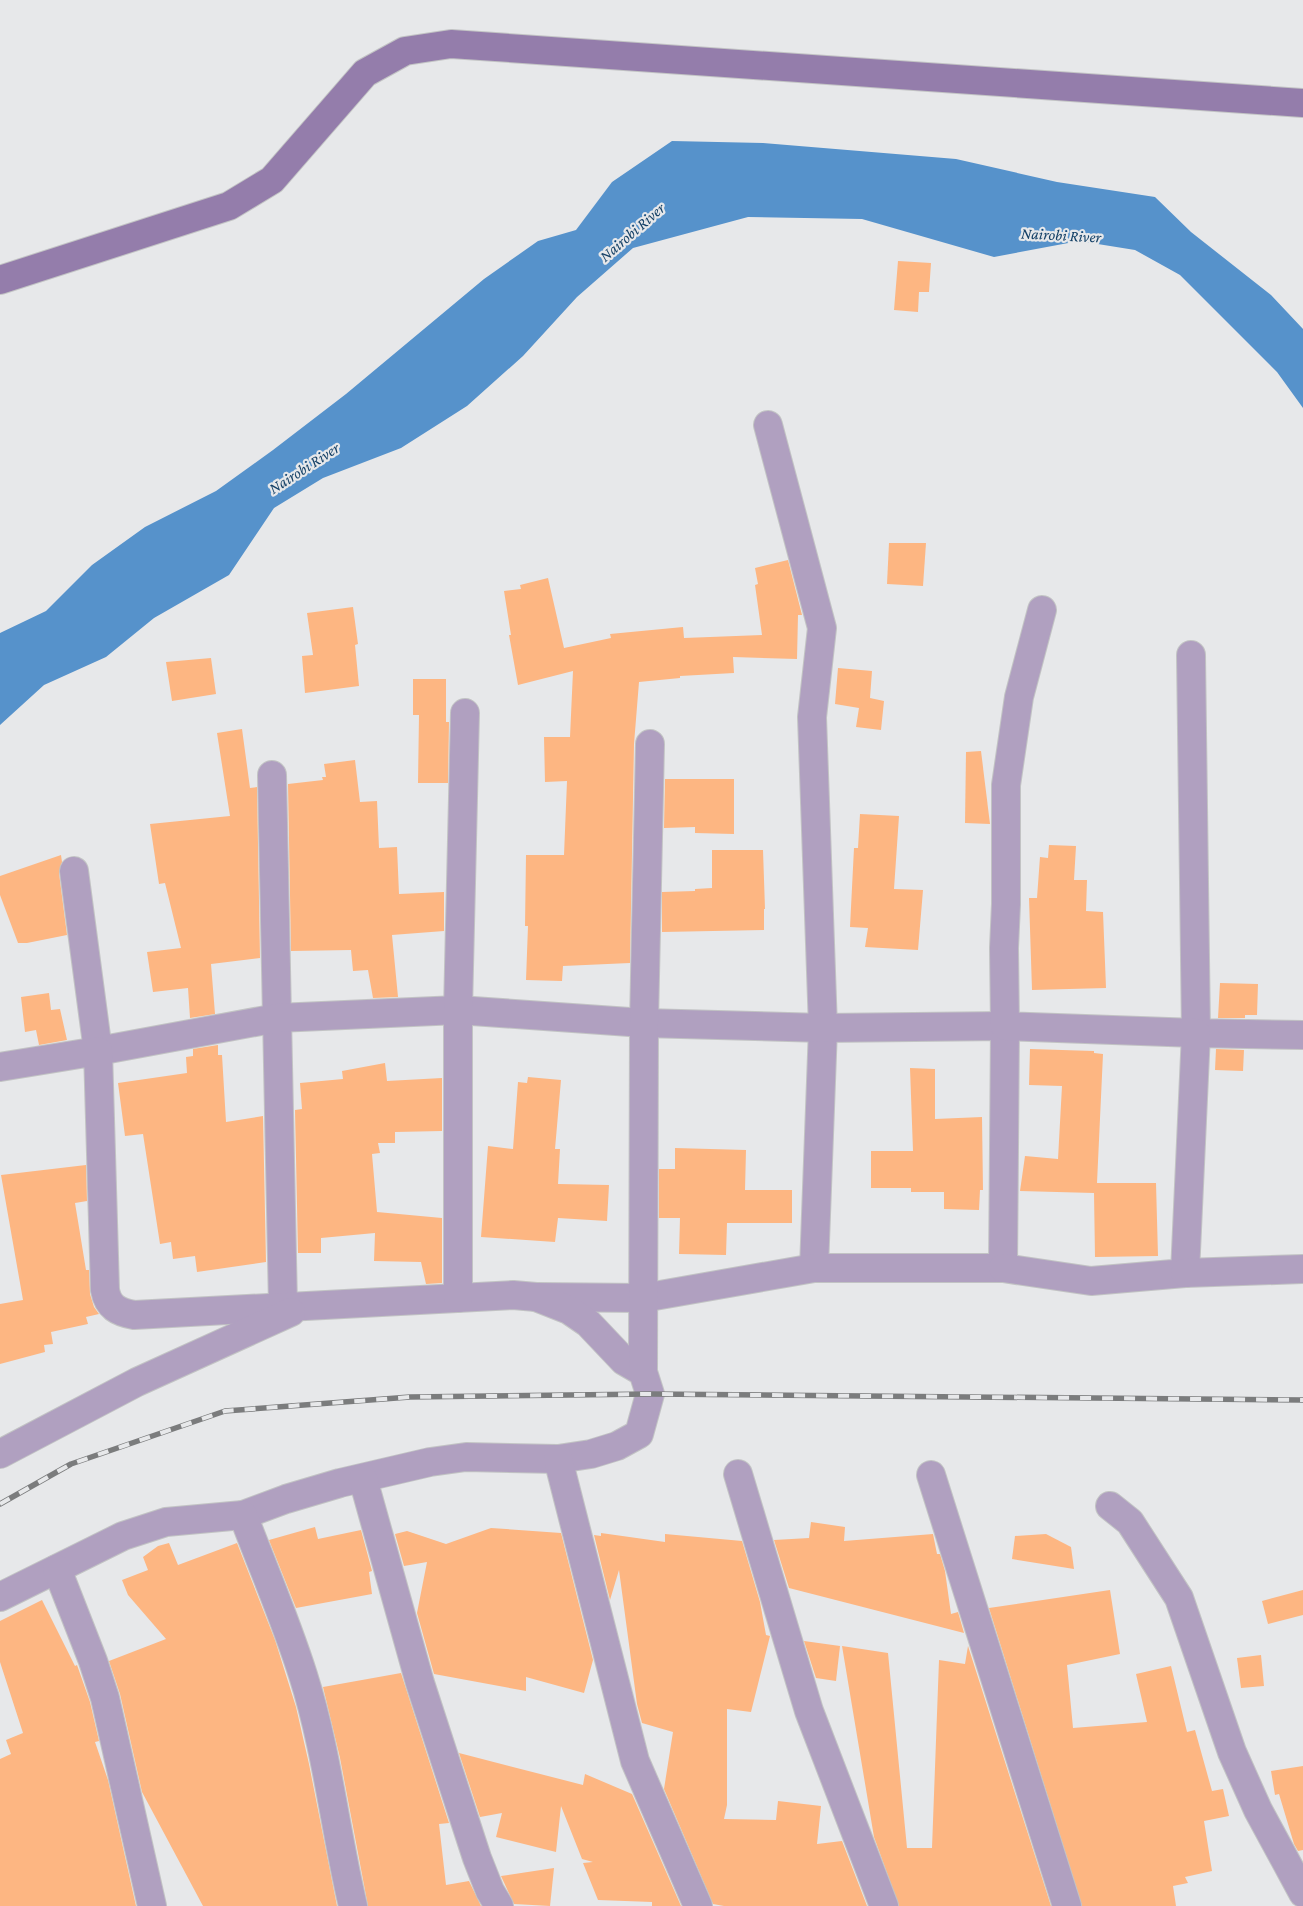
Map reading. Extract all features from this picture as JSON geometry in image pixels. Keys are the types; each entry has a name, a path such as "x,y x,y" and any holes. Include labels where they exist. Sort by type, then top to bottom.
{"street":[{"path":"0,280 229,206 272,180 366,73 406,51 451,44 1303,103"},
{"path":"768,425 822,628 812,717 823,1028 814,1268"},
{"path":"1003,1268 1006,785 1019,697 1042,610"},
{"path":"1185,1274 1196,1033 1191,655"},
{"path":"458,1298 458,1010 465,713"},
{"path":"0,1597 111,1541 145,1527 183,1520 243,1515 286,1499 430,1462 466,1457 558,1459 591,1454 618,1446 639,1434 650,1394 643,1372 643,1298 644,1023 650,744"},
{"path":"272,775 277,1018 294,1305"},
{"path":"74,871 98,1051 105,1290 107,1300 113,1308 122,1313 134,1315 513,1294 536,1297 643,1298 814,1268 1003,1268 1091,1281 1185,1274 1303,1269"},
{"path":"0,1067 277,1018 458,1010 644,1023 823,1028 1005,1026 1303,1035"},
{"path":"536,1297 569,1310 588,1323 624,1361 643,1372"},
{"path":"0,1454 137,1382 294,1305"},
{"path":"558,1459 635,1761 698,1906"},
{"path":"738,1474 809,1711 884,1906"},
{"path":"930,1475 1068,1906"},
{"path":"364,1478 420,1683 477,1858 490,1891 499,1906"},
{"path":"1110,1506 1130,1522 1179,1598 1232,1752 1258,1810 1303,1893"},
{"path":"243,1515 303,1675 325,1767 353,1906"},
{"path":"57,1569 93,1661 105,1698 152,1906"}],"water":[{"name":"Nairobi River","path":"672,141 763,143 956,159 1057,182 1155,197 1191,232 1271,295 1303,329 1303,408 1277,372 1180,275 1135,250 1079,241 994,257 862,219 748,217 633,248 577,297 523,356 467,406 401,448 323,478 274,508 229,575 154,618 106,657 44,685 0,725 0,633 46,611 92,565 145,527 216,491 273,450 346,394 484,279 538,241 576,230 612,182"}],"building":[{"path":"898,261 931,263 929,292 919,292 918,312 894,310"},
{"path":"889,543 926,543 923,586 887,584"},
{"path":"788,560 802,615 798,615 797,659 733,657 734,673 680,676 680,678 639,682 634,744 630,963 563,966 562,981 526,980 528,926 525,926 526,855 564,855 567,781 545,782 544,737 570,737 573,671 518,685 509,635 511,635 504,591 521,589 520,585 548,578 564,648 611,638 610,634 683,627 684,638 762,635 755,585 758,584 755,568"},
{"path":"353,607 358,644 355,645 359,686 305,693 302,656 313,655 307,613"},
{"path":"211,658 216,694 172,701 166,662"},
{"path":"838,668 872,671 870,698 884,701 881,730 856,727 859,708 835,704"},
{"path":"413,679 446,679 446,722 449,722 448,783 418,783 419,715 413,715"},
{"path":"242,729 250,788 257,787 260,958 211,964 215,1014 190,1018 188,988 153,992 147,952 181,948 165,883 159,884 150,824 230,816 217,733"},
{"path":"981,751 990,824 965,823 966,752"},
{"path":"355,760 360,802 377,801 379,848 397,847 399,894 444,892 444,931 392,935 398,997 373,998 368,970 353,971 351,950 291,951 288,784 323,780 322,777 326,777 324,764"},
{"path":"665,779 734,779 734,834 695,833 695,827 664,828"},
{"path":"860,814 899,816 894,889 923,890 918,950 865,947 868,928 850,927 854,848 858,848"},
{"path":"1049,845 1076,846 1074,880 1087,880 1086,911 1103,912 1106,988 1032,990 1029,898 1037,898 1040,857 1048,858"},
{"path":"712,850 763,850 764,930 662,932 662,892 695,891 695,889 712,888"},
{"path":"61,855 62,862 59,873 67,935 18,943 0,895 0,876"},
{"path":"1220,983 1258,984 1257,1015 1245,1015 1245,1018 1218,1018"},
{"path":"49,993 51,1010 60,1009 67,1040 39,1045 36,1030 25,1032 21,997"},
{"path":"218,1045 218,1055 222,1055 226,1122 263,1116 266,1262 197,1272 195,1256 173,1259 171,1242 160,1244 143,1134 125,1136 118,1083 187,1073 186,1057 193,1056 193,1049"},
{"path":"1030,1049 1094,1051 1094,1053 1103,1054 1097,1183 1156,1183 1158,1256 1095,1257 1094,1193 1020,1191 1025,1156 1058,1159 1062,1086 1029,1085"},
{"path":"1216,1049 1244,1050 1243,1071 1215,1070"},
{"path":"385,1063 387,1081 442,1078 442,1131 395,1132 395,1143 378,1143 380,1153 372,1154 377,1212 442,1218 442,1283 426,1284 421,1262 374,1261 375,1233 321,1238 321,1253 298,1253 295,1110 302,1109 300,1083 343,1079 342,1071"},
{"path":"910,1068 935,1069 935,1119 982,1117 983,1190 980,1190 979,1210 944,1209 944,1192 911,1192 911,1188 871,1188 871,1151 913,1151"},
{"path":"528,1077 561,1080 555,1149 560,1149 558,1184 609,1185 607,1221 558,1218 555,1242 481,1237 488,1146 513,1149 518,1082 527,1083"},
{"path":"675,1148 746,1150 745,1190 792,1190 792,1223 727,1223 726,1255 679,1254 680,1218 659,1218 659,1169 675,1169"},
{"path":"86,1165 87,1201 75,1203 86,1270 89,1270 90,1294 94,1307 99,1314 86,1317 88,1324 51,1332 53,1344 44,1345 45,1352 0,1364 0,1304 23,1300 1,1175"},
{"path":"811,1522 845,1527 844,1541 933,1534 937,1554 940,1554 945,1571 951,1614 958,1612 964,1633 789,1588 774,1540 809,1538"},
{"path":"315,1527 318,1539 361,1530 372,1571 369,1572 372,1594 296,1608 269,1540"},
{"path":"491,1528 561,1533 593,1660 584,1693 526,1677 526,1691 434,1674 417,1613 427,1562 404,1566 395,1534 407,1531 446,1544"},
{"path":"601,1533 665,1542 665,1534 742,1541 760,1602 766,1635 770,1636 751,1712 727,1709 727,1805 724,1819 776,1820 778,1801 821,1806 817,1844 842,1841 867,1906 724,1906 713,1904 664,1789 673,1732 642,1723 637,1704 619,1570 610,1600 594,1535 601,1536"},
{"path":"1046,1534 1071,1547 1074,1569 1012,1559 1015,1536"},
{"path":"169,1543 178,1565 237,1543 275,1640 296,1707 337,1906 203,1906 142,1792 120,1694 109,1661 166,1639 128,1595 122,1580 148,1570 143,1557 158,1546"},
{"path":"1110,1590 1120,1654 1067,1665 1073,1728 1147,1722 1136,1674 1171,1666 1187,1732 1195,1730 1212,1791 1223,1789 1229,1816 1204,1821 1212,1871 1185,1877 1188,1883 1173,1886 1176,1906 1082,1906 989,1608"},
{"path":"1303,1590 1303,1615 1268,1624 1262,1601"},
{"path":"42,1600 75,1666 77,1665 90,1702 99,1741 95,1742 108,1780 136,1906 0,1906 0,1759 11,1754 6,1740 23,1733 0,1662 0,1621"},
{"path":"804,1641 840,1646 836,1681 816,1678"},
{"path":"842,1646 888,1653 907,1848 932,1848 939,1660 965,1664 968,1646 1051,1906 899,1906 874,1837"},
{"path":"1261,1655 1264,1686 1241,1688 1237,1658"},
{"path":"401,1673 449,1823 439,1824 446,1885 469,1881 481,1906 368,1906 340,1758 323,1687"},
{"path":"459,1753 583,1785 585,1774 632,1794 681,1906 652,1906 652,1902 598,1900 583,1863 593,1862 582,1859 561,1806 556,1852 496,1837 502,1813 480,1817"},
{"path":"1303,1766 1303,1850 1298,1851 1294,1844 1279,1794 1275,1795 1271,1771"},
{"path":"554,1868 550,1906 514,1904 501,1876"}],"railway":[{"path":"0,1504 71,1464 225,1411 410,1397 650,1394 1303,1400"}]}
